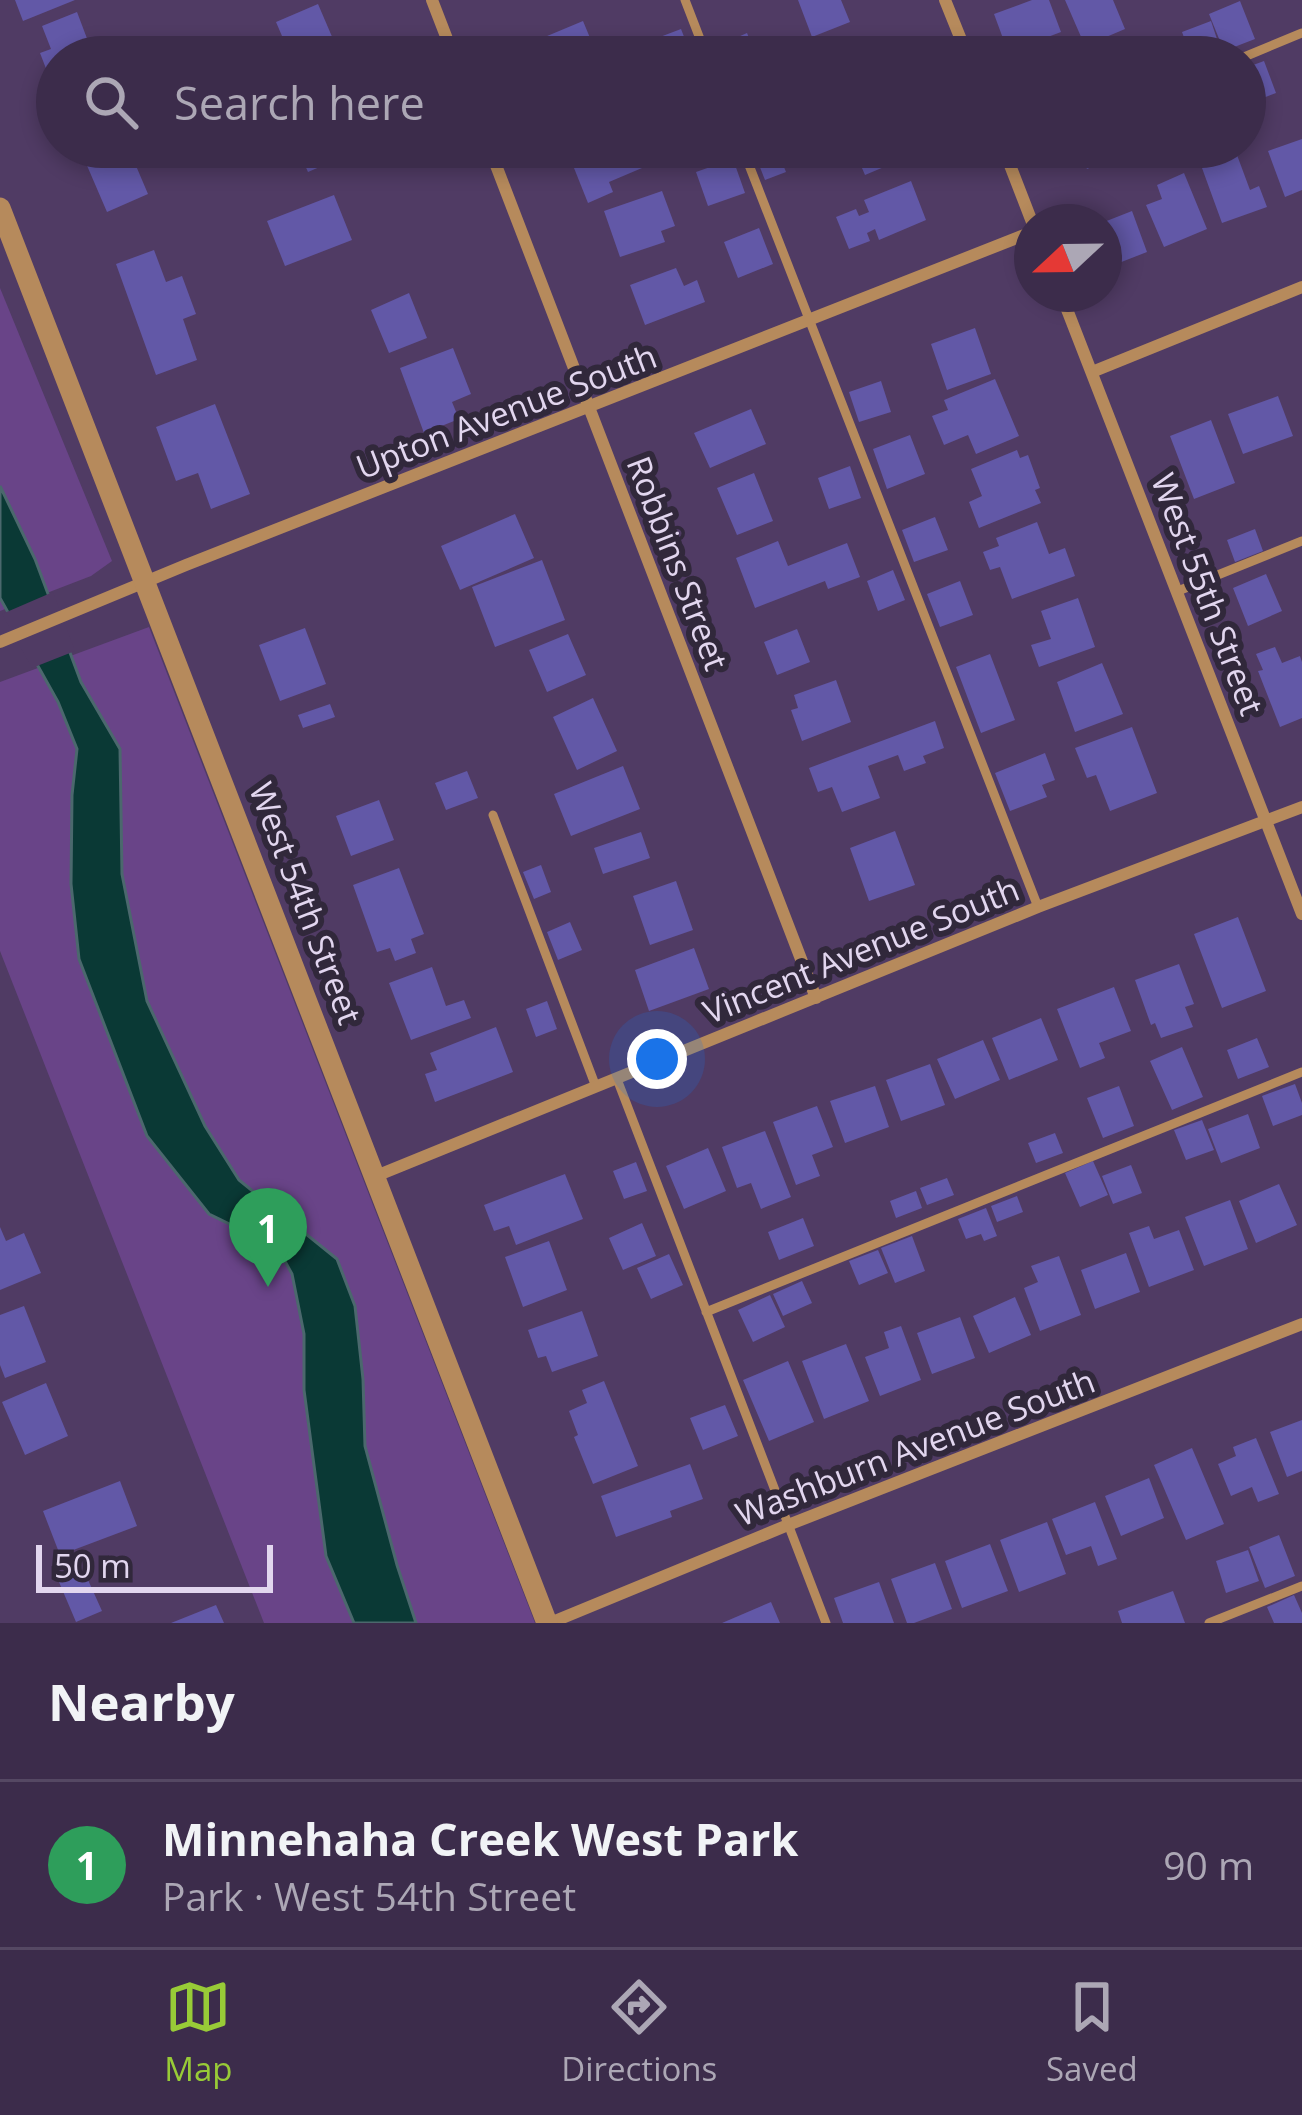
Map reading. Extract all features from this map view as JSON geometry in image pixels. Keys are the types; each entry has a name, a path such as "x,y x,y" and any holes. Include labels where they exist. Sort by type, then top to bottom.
{"street":[{"path":"432,0 446,36"},
{"path":"946,0 960,36"},
{"name":"Robbins Street","path":"497,168 816,998"},
{"path":"1011,168 1025,204"},
{"name":"West 54th Street","path":"0,208 549,1623"},
{"name":"Upton Avenue South","path":"0,642 1014,239"},
{"path":"1092,372 1302,287"},
{"name":"West 55th Street","path":"1068,312 1302,914"},
{"name":"Vincent Avenue South","path":"376,1176 1038,907 1302,807"},
{"name":"Washburn Avenue South","path":"549,1623 1302,1324"}],"lane":[{"path":"685,0 699,36"},
{"path":"1266,48 1302,33"},
{"path":"750,168 1038,907"},
{"path":"1178,591 1302,542"},
{"path":"493,815 596,1087"},
{"path":"706,1312 1302,1072"},
{"path":"616,1078 826,1623"},
{"path":"1209,1623 1302,1586"}],"shaded area":[{"path":"0,288 112,561 91,576 0,611"},
{"path":"0,486 35,559 81,682 120,749 122,874 147,1001 205,1126 239,1180 337,1259 355,1306 365,1446 416,1623 354,1623 326,1556 304,1390 304,1334 292,1274 275,1243 209,1214 147,1136 79,959 71,884 77,749 58,702 0,598"},
{"path":"149,627 535,1623 264,1623 0,951 0,682"}],"pier":[{"path":"53,592 75,651 32,668 2,614"}],"building":[{"path":"15,0 75,0 23,21"},
{"path":"798,0 841,0 850,22 812,36"},
{"path":"1032,0 1049,0 1061,32 1002,36 994,14"},
{"path":"1065,0 1113,0 1125,29 1109,36 1081,36"},
{"path":"1240,1 1254,36 1218,36 1209,14"},
{"path":"318,4 332,36 282,36 276,22"},
{"path":"77,12 86,36 46,36 42,26"},
{"path":"583,21 589,36 547,36"},
{"path":"1211,21 1216,36 1183,36 1182,32"},
{"path":"1266,66 1276,93 1266,97"},
{"path":"1302,139 1302,190 1285,197 1268,151"},
{"path":"88,168 137,168 148,194 107,212"},
{"path":"574,168 642,168 609,182 613,192 588,203"},
{"path":"736,168 745,193 708,206 696,172"},
{"path":"760,168 784,168 786,172 765,180"},
{"path":"1202,168 1242,168 1250,190 1259,186 1267,207 1222,223"},
{"path":"1184,173 1207,229 1164,247 1146,205 1162,199 1157,185"},
{"path":"911,181 926,220 879,240 875,229 867,233 870,241 849,249 836,217 856,209 859,216 869,212 864,200"},
{"path":"662,191 675,226 661,231 665,242 620,257 604,211"},
{"path":"334,195 352,240 285,266 267,221"},
{"path":"1132,211 1147,252 1122,262 1122,215"},
{"path":"759,228 773,264 738,278 724,242"},
{"path":"154,250 166,282 182,276 196,314 183,319 197,360 156,375 116,264"},
{"path":"676,268 684,286 697,280 705,302 645,325 630,285"},
{"path":"409,293 427,338 389,353 371,310"},
{"path":"975,328 991,374 947,390 931,344"},
{"path":"453,348 471,394 452,402 459,419 424,433 400,368"},
{"path":"995,379 1019,436 976,454 968,435 944,445 932,416 948,410 944,400"},
{"path":"881,381 891,412 859,422 849,392"},
{"path":"1278,396 1293,436 1243,454 1228,414"},
{"path":"215,404 250,494 211,509 198,473 176,481 156,427"},
{"path":"751,409 766,444 710,468 694,433"},
{"path":"1211,420 1235,483 1194,499 1170,436"},
{"path":"910,435 925,474 887,489 873,449"},
{"path":"1017,450 1020,458 1028,455 1041,503 979,528 969,502 982,496 971,469"},
{"path":"850,466 861,498 829,509 818,478"},
{"path":"754,473 773,521 737,535 717,488"},
{"path":"515,514 534,558 460,590 441,546"},
{"path":"935,517 948,550 914,562 902,530"},
{"path":"1037,522 1049,554 1065,548 1075,576 1012,599 1000,567 990,570 983,552 999,546 996,538"},
{"path":"1255,529 1263,551 1235,562 1227,540"},
{"path":"778,541 788,566 847,543 860,577 828,589 825,581 755,608 736,558"},
{"path":"542,560 565,620 495,647 472,587"},
{"path":"893,570 905,600 878,611 867,581"},
{"path":"1266,574 1282,611 1248,626 1233,588"},
{"path":"960,581 973,615 940,627 927,594"},
{"path":"1078,598 1095,647 1039,667 1031,645 1051,639 1041,611"},
{"path":"305,628 326,684 280,701 259,645"},
{"path":"797,629 810,662 777,675 764,642"},
{"path":"568,634 586,675 547,692 529,650"},
{"path":"1275,647 1282,663 1300,656 1302,662 1302,718 1280,727 1256,654"},
{"path":"990,654 1015,720 981,733 956,667"},
{"path":"1102,663 1123,714 1075,732 1057,682"},
{"path":"836,680 851,722 802,741 791,710 798,708 794,695"},
{"path":"593,698 617,751 577,770 553,717"},
{"path":"330,704 335,717 303,728 298,715"},
{"path":"935,721 944,748 923,756 926,763 904,771 898,755 868,766 880,798 842,812 832,787 818,792 809,768"},
{"path":"1132,727 1157,793 1110,811 1096,775 1087,778 1075,748"},
{"path":"1045,753 1055,780 1042,785 1047,797 1010,811 995,773"},
{"path":"623,766 640,809 571,836 554,794"},
{"path":"467,771 478,798 446,810 435,783"},
{"path":"379,800 394,840 351,856 336,816"},
{"path":"895,831 915,885 869,901 850,848"},
{"path":"641,832 650,858 603,874 594,848"},
{"path":"541,865 551,892 534,899 523,872"},
{"path":"399,868 424,934 411,939 416,953 395,961 390,948 377,952 353,885"},
{"path":"676,881 693,930 650,945 633,896"},
{"path":"1238,917 1266,991 1222,1008 1194,934"},
{"path":"570,922 582,950 558,960 547,932"},
{"path":"694,948 709,989 649,1011 635,970"},
{"path":"1179,964 1194,1004 1185,1007 1193,1027 1161,1038 1155,1023 1151,1025 1135,980"},
{"path":"432,967 446,1006 464,1000 471,1018 411,1040 389,983"},
{"path":"1114,987 1131,1031 1099,1043 1105,1058 1080,1068 1057,1009"},
{"path":"547,1001 557,1029 536,1037 526,1009"},
{"path":"1041,1018 1058,1060 1009,1080 992,1038"},
{"path":"496,1027 513,1072 435,1102 425,1074 437,1070 430,1053"},
{"path":"1257,1038 1269,1067 1238,1079 1227,1050"},
{"path":"983,1040 1000,1080 955,1099 937,1059"},
{"path":"1182,1047 1203,1097 1172,1110 1150,1061"},
{"path":"930,1064 945,1105 901,1121 886,1080"},
{"path":"1295,1084 1302,1115 1273,1126 1262,1096"},
{"path":"875,1086 889,1127 845,1143 830,1101"},
{"path":"1119,1086 1134,1126 1103,1138 1087,1098"},
{"path":"817,1106 833,1147 812,1155 820,1176 796,1185 773,1122"},
{"path":"1248,1114 1260,1148 1221,1163 1208,1129"},
{"path":"1202,1120 1214,1150 1186,1160 1174,1130"},
{"path":"765,1131 791,1197 761,1209 751,1183 737,1188 722,1147"},
{"path":"1055,1133 1063,1153 1036,1163 1028,1143"},
{"path":"708,1148 726,1191 684,1209 666,1166"},
{"path":"1093,1161 1108,1195 1080,1207 1065,1173"},
{"path":"636,1162 647,1191 624,1199 613,1171"},
{"path":"1131,1165 1142,1193 1113,1204 1102,1176"},
{"path":"565,1174 583,1219 516,1245 509,1226 494,1231 484,1205"},
{"path":"947,1178 954,1195 927,1205 920,1188"},
{"path":"1279,1184 1297,1225 1256,1243 1239,1201"},
{"path":"916,1191 922,1208 896,1218 890,1201"},
{"path":"1017,1196 1023,1212 997,1222 991,1206"},
{"path":"1230,1200 1248,1249 1204,1266 1185,1217"},
{"path":"986,1208 997,1236 984,1241 981,1234 966,1239 958,1219"},
{"path":"803,1218 814,1246 779,1260 768,1232"},
{"path":"642,1223 656,1256 623,1270 609,1238"},
{"path":"1149,1226 1154,1239 1179,1230 1194,1270 1149,1287 1129,1233"},
{"path":"0,1227 6,1241 24,1233 41,1273 0,1290"},
{"path":"912,1236 925,1271 895,1283 881,1248"},
{"path":"549,1241 567,1290 523,1307 505,1257"},
{"path":"878,1250 888,1273 859,1285 849,1261"},
{"path":"1126,1253 1140,1292 1095,1309 1081,1270"},
{"path":"669,1254 683,1285 651,1299 637,1268"},
{"path":"1059,1256 1081,1315 1040,1331 1024,1288 1038,1282 1031,1266"},
{"path":"802,1281 812,1303 783,1316 773,1294"},
{"path":"770,1295 785,1327 753,1342 738,1310"},
{"path":"1015,1297 1031,1335 989,1353 973,1316"},
{"path":"24,1306 46,1362 5,1378 0,1365 0,1315"},
{"path":"582,1311 598,1356 552,1372 546,1356 538,1358 528,1330"},
{"path":"960,1317 975,1358 932,1374 917,1333"},
{"path":"901,1326 921,1380 880,1396 865,1357 889,1348 884,1332"},
{"path":"846,1344 869,1401 824,1419 802,1361"},
{"path":"788,1361 814,1422 769,1441 743,1380"},
{"path":"604,1381 638,1466 593,1484 569,1411 587,1403 582,1390"},
{"path":"46,1383 68,1436 25,1455 2,1402"},
{"path":"725,1405 738,1436 703,1450 690,1418"},
{"path":"1302,1420 1302,1471 1287,1477 1270,1432"},
{"path":"1256,1438 1279,1494 1258,1502 1252,1487 1231,1496 1218,1464 1236,1456 1233,1447"},
{"path":"1192,1448 1224,1524 1186,1540 1154,1465"},
{"path":"690,1464 703,1499 670,1511 672,1517 616,1537 601,1496"},
{"path":"1149,1478 1164,1518 1121,1536 1105,1496"},
{"path":"120,1481 137,1526 60,1555 43,1511"},
{"path":"1095,1502 1117,1559 1098,1566 1091,1546 1066,1555 1052,1519"},
{"path":"1047,1522 1066,1574 1019,1592 1000,1540"},
{"path":"1279,1535 1295,1576 1265,1588 1249,1547"},
{"path":"990,1544 1008,1591 962,1608 945,1561"},
{"path":"1248,1550 1259,1581 1226,1593 1216,1561"},
{"path":"935,1563 952,1609 907,1623 891,1579"},
{"path":"84,1571 102,1611 76,1622 59,1582"},
{"path":"879,1582 894,1623 843,1623 834,1598"},
{"path":"1173,1591 1185,1623 1122,1623 1118,1611"},
{"path":"1294,1595 1302,1623 1274,1623 1267,1607"},
{"path":"771,1602 780,1623 722,1623"},
{"path":"216,1605 224,1623 171,1623"}],"place":[{"name":"Minnehaha Creek West Park","path":"268,1287"}]}
